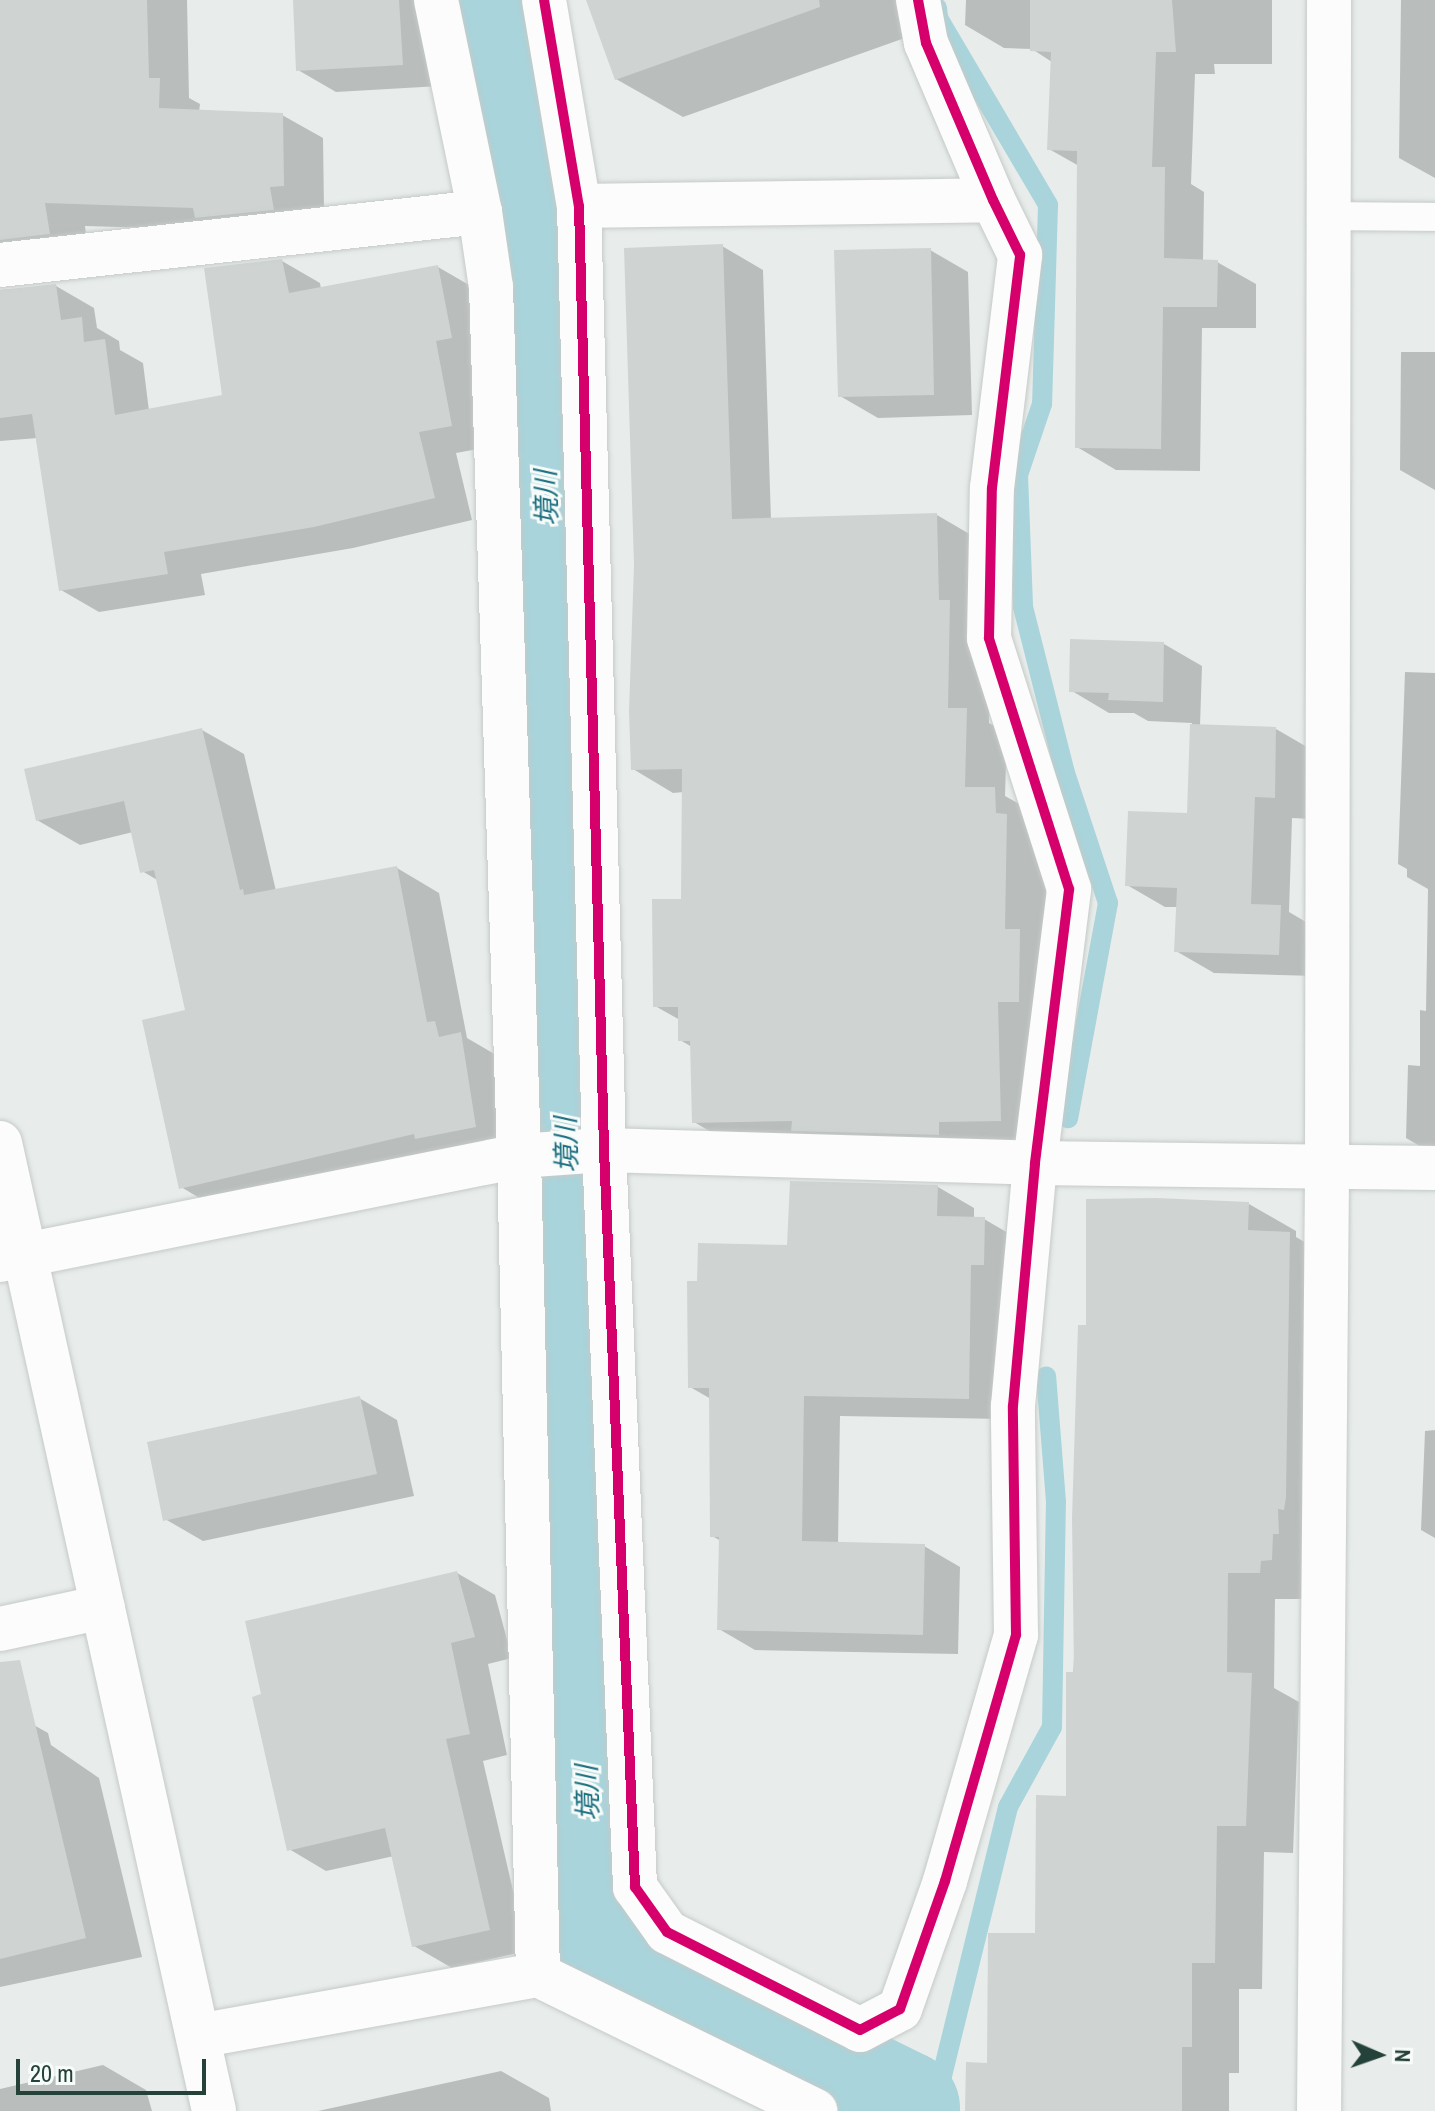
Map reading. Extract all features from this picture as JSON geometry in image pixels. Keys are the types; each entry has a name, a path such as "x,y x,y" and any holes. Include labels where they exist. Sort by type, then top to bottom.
{"street":[{"path":"436,0 480,212 491,287 527,1156 538,1975"},
{"path":"544,0 579,206 595,1151 635,1887 667,1932 860,2030 900,2009 945,1881 1016,1635 1013,1406 1035,1163 1069,889 989,638 992,488 1020,255 926,43 918,0"},
{"path":"1319,2111 1327,1166 1329,0"},
{"path":"579,206 993,200"},
{"path":"0,265 480,212"},
{"path":"0,1143 12,1259 103,1607 214,2111"},
{"path":"12,1259 527,1156 595,1151 1035,1163 1435,1168"},
{"path":"0,1629 103,1607"},
{"path":"198,2036 538,1975 816,2111"}],"lane":[{"path":"1329,216 1435,217"}],"building":[{"path":"0,0 147,0 149,78 160,78 159,108 283,113 284,186 270,187 274,210 195,218 193,208 45,203 50,234 0,240"},
{"path":"293,0 399,0 403,65 296,71"},
{"path":"586,0 819,0 820,7 615,80"},
{"path":"1030,0 1172,0 1176,52 1156,52 1152,167 1165,167 1164,258 1218,260 1217,307 1163,307 1161,449 1075,448 1077,151 1047,150 1051,52 1030,51"},
{"path":"723,244 732,519 937,513 939,600 950,600 948,708 967,708 965,787 995,787 996,813 1007,814 1005,929 1020,929 1019,1002 998,1002 1001,1121 939,1122 939,1135 791,1131 792,1121 692,1123 690,1041 678,1041 678,1007 653,1007 652,899 681,899 682,769 631,770 629,711 634,565 624,248"},
{"path":"931,248 934,395 838,397 834,250"},
{"path":"282,259 289,293 438,265 452,338 436,341 452,426 419,432 435,498 314,527 164,552 168,574 59,591 32,414 0,418 0,290 56,284 61,320 82,317 84,342 105,339 115,415 222,395 204,268"},
{"path":"1070,639 1164,642 1163,702 1108,700 1109,693 1069,692"},
{"path":"1190,724 1276,727 1275,798 1255,797 1251,904 1281,905 1279,955 1174,952 1177,888 1125,886 1128,811 1187,813"},
{"path":"202,728 240,890 243,889 244,895 397,866 427,1022 435,1021 439,1037 461,1032 476,1127 415,1139 414,1134 179,1189 142,1020 185,1010 154,870 140,873 124,801 36,821 24,769"},
{"path":"790,1181 938,1185 937,1216 985,1217 984,1265 971,1265 969,1399 804,1396 802,1541 925,1544 923,1635 717,1630 719,1537 710,1537 709,1388 688,1388 687,1281 697,1281 698,1243 787,1245"},
{"path":"1086,1199 1249,1202 1248,1230 1290,1232 1284,1510 1278,1509 1279,1534 1273,1534 1272,1560 1261,1561 1260,1573 1228,1573 1227,1672 1252,1673 1246,1826 1217,1826 1215,1963 1192,1963 1192,2047 1182,2047 1182,2111 965,2111 966,2062 987,2063 988,1933 1035,1933 1036,1795 1066,1796 1066,1672 1074,1672 1072,1518 1078,1325 1086,1325"},
{"path":"360,1396 377,1474 163,1521 147,1442"},
{"path":"457,1571 475,1637 451,1643 470,1734 446,1739 490,1930 412,1947 385,1828 287,1851 252,1697 261,1694 245,1621"},
{"path":"20,1660 86,1938 0,1959 0,1662"}],"waterway":[{"name":"境川","path":"492,0 517,106 538,254 591,1918 596,1947 622,1969 903,2108 903,2111"},
{"path":"937,8 938,18 1048,205 1042,404 1018,475 1023,607 1065,773 1108,903 1068,1118"},
{"path":"903,2108 939,2088 1008,1807 1052,1727 1056,1502 1046,1376"}],"cycle path":[{"path":"544,0 579,206 604,1150 635,1887 667,1932 860,2030 900,2009 945,1881 1016,1635 1013,1406 1035,1163 1069,889 989,638 992,488 1020,255 926,43 918,0"}]}
